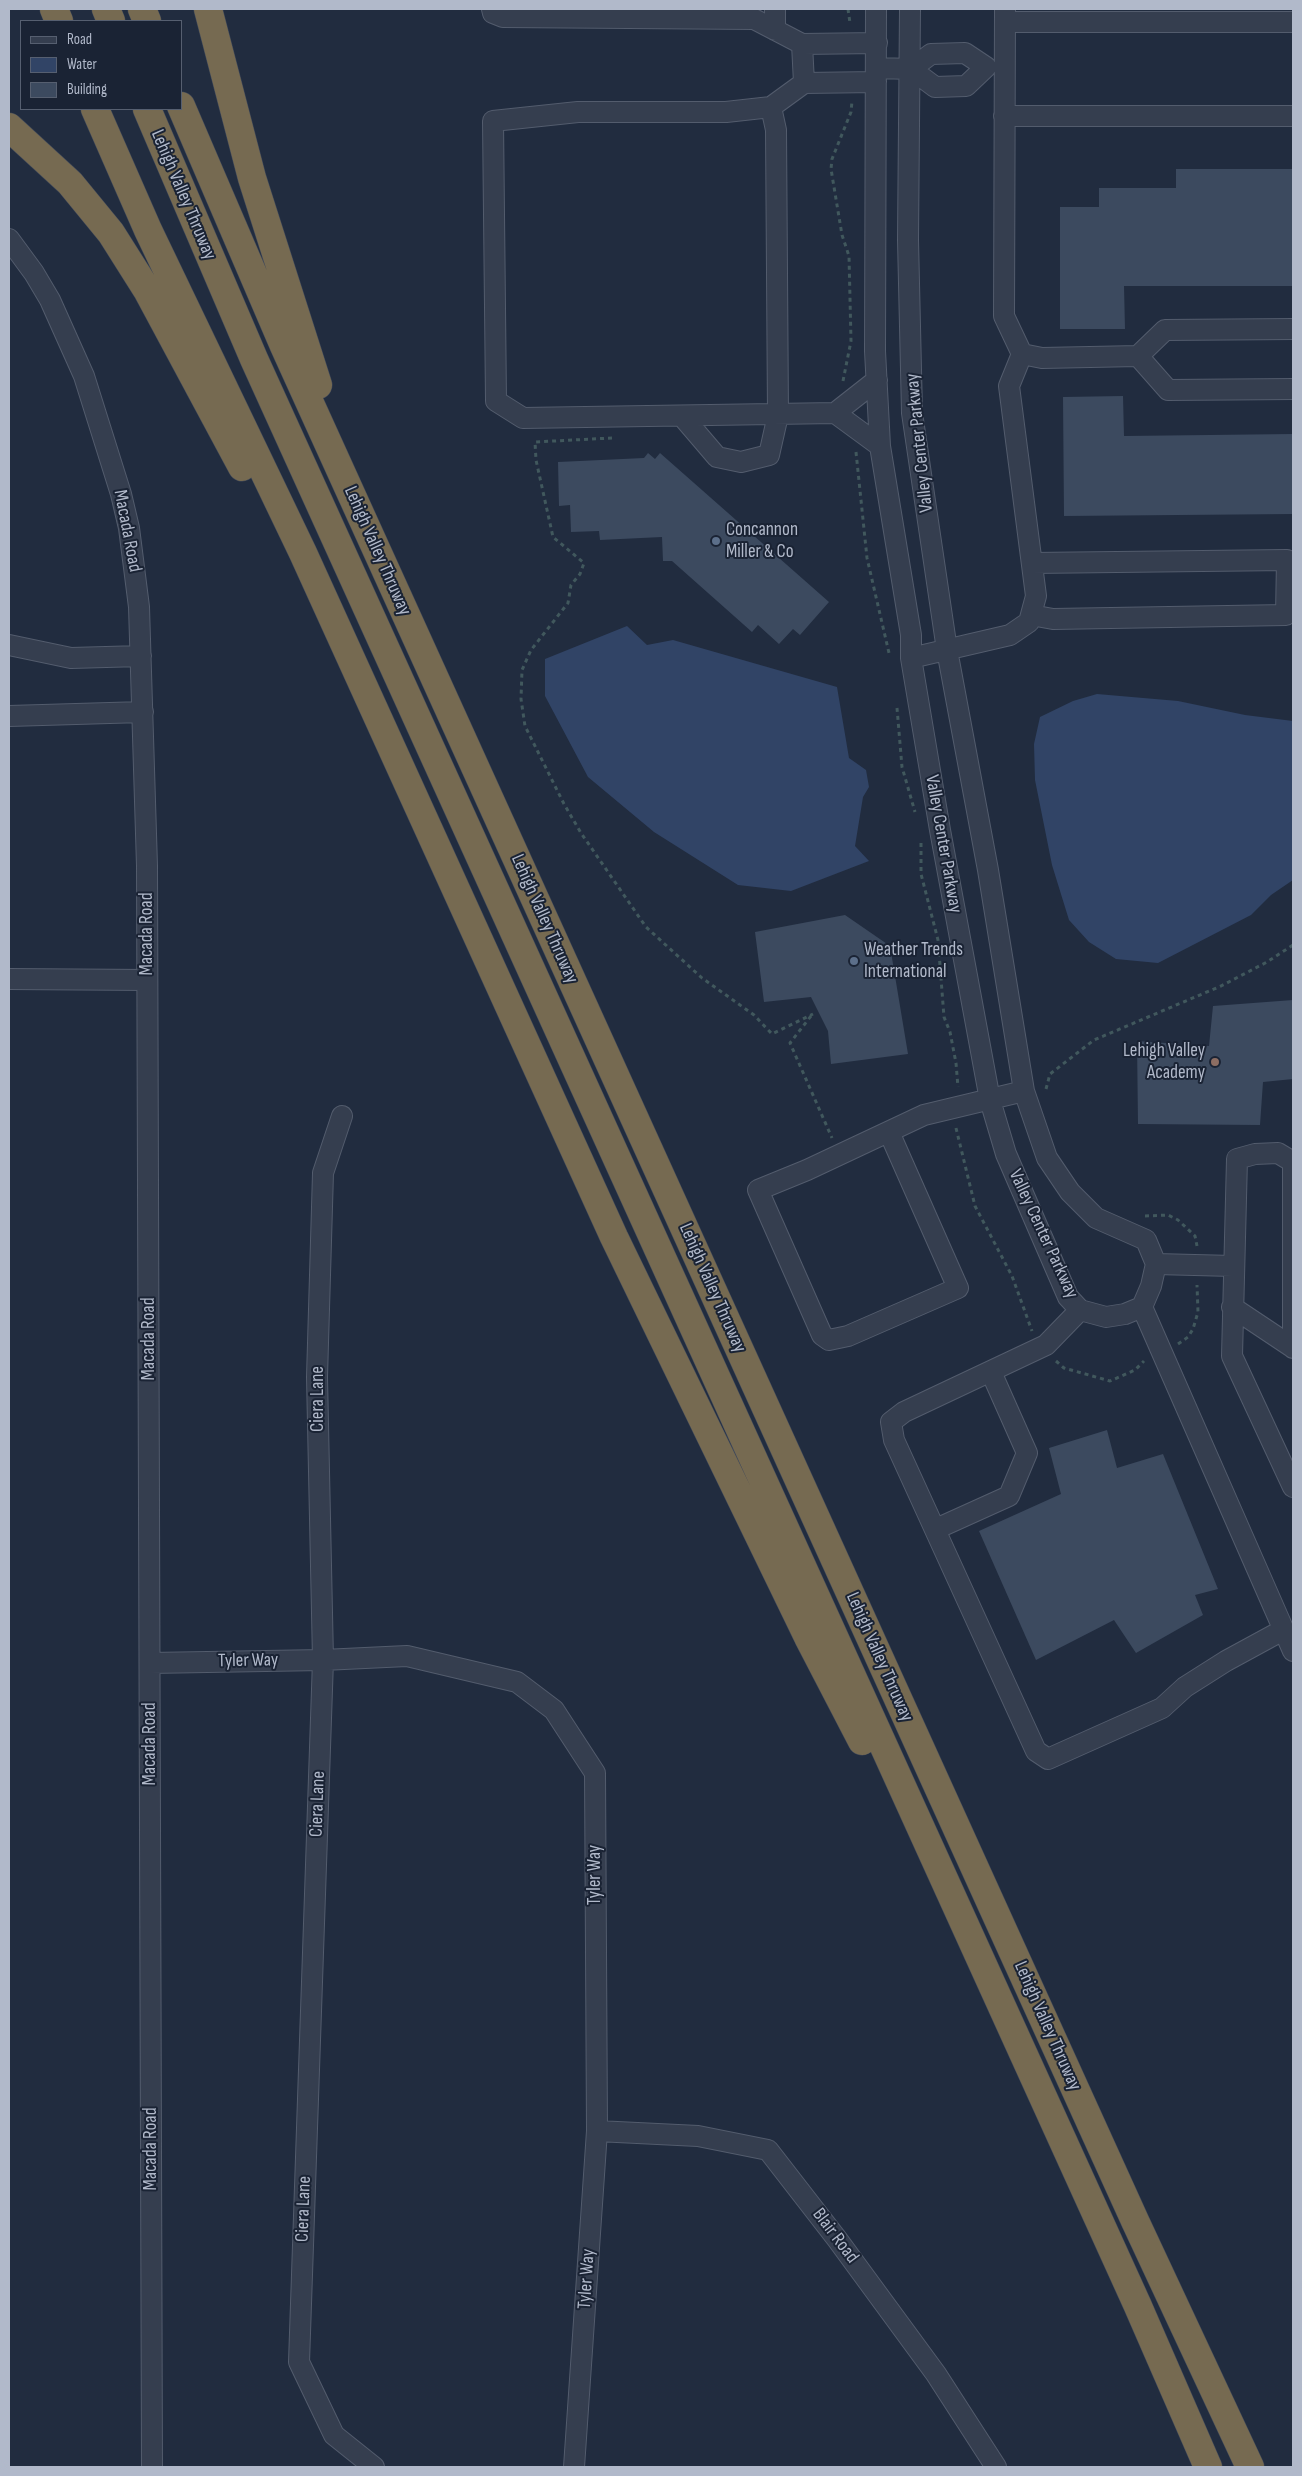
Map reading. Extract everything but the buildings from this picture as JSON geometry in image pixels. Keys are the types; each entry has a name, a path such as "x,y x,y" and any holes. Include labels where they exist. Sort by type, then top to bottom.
{"highway":[{"path":"208,9 252,178 357,508"},
{"name":"Lehigh Valley Thruway","path":"182,108 284,346 357,508 1132,2214 1250,2467"},
{"path":"95,110 148,230 303,553 618,1246 808,1637 1024,2056"},
{"name":"Lehigh Valley Thruway","path":"147,110 254,360 1024,2056 1208,2467"},
{"path":"9,127 70,183 106,226 128,259 147,290 381,725"}],"street":[{"path":"492,9 493,13 503,17 754,19 802,44 877,43"},
{"path":"775,9 775,30"},
{"name":"Valley Center Parkway","path":"876,9 875,351 880,446 911,635 911,658 940,830 990,1100 1006,1154 1068,1297 1080,1310 1106,1317 1125,1314 1142,1307"},
{"name":"Valley Center Parkway","path":"910,9 911,69 908,240 912,413 948,650 988,870 1024,1090 1047,1158 1070,1192 1096,1218 1146,1240 1156,1264"},
{"path":"911,658 1010,635 1028,622 1036,596 1009,386 1022,354 1004,316 1004,116 995,68 1005,16 1293,22"},
{"path":"802,44 804,84"},
{"path":"877,380 835,413 523,418 496,401 493,121 578,112 726,112 771,107 804,84 911,69 931,54 965,53 995,68"},
{"path":"911,69 935,87 966,86 995,68"},
{"path":"682,416 717,457 741,462 769,455 778,415 776,130 771,107"},
{"path":"1004,116 1293,116"},
{"name":"Macada Road","path":"9,239 34,273 64,330 84,376 108,448 129,528 135,567 141,656 147,980 152,2467"},
{"path":"1022,354 1042,358 1138,356 1165,330 1293,329"},
{"path":"1138,356 1168,390 1293,389"},
{"path":"835,413 880,446"},
{"path":"1031,615 1053,619 1286,615 1286,560 1032,563"},
{"path":"9,645 71,658 141,656"},
{"path":"9,716 143,712"},
{"path":"9,979 147,980"},
{"path":"889,1132 958,1288 848,1336 829,1340 822,1335 758,1190 840,1155 924,1115 1024,1090"},
{"name":"Ciera Lane","path":"342,1116 323,1173 317,1377 323,1660 299,2362 334,2435 374,2467"},
{"path":"1293,1348 1292,1162 1278,1153 1255,1154 1237,1159 1232,1356 1293,1487"},
{"path":"1233,1266 1156,1264 1151,1286 1142,1307 1293,1651"},
{"path":"1232,1307 1293,1348"},
{"path":"1080,1310 1046,1345 904,1412 892,1422 894,1440 1036,1751 1048,1760 1162,1708 1185,1687 1226,1661 1283,1630"},
{"path":"936,1529 1009,1496 1027,1453 991,1372"},
{"name":"Tyler Way","path":"150,1663 323,1660 407,1656 517,1682 554,1710 595,1773 597,2131 574,2467"},
{"name":"Blair Road","path":"597,2131 698,2136 768,2150 838,2240 936,2374 996,2467"}],"path":[{"path":"615,437 608,440 535,442 536,460 553,537 584,563 580,574 571,585 568,603 531,650 522,670 521,699 525,726 564,804 581,833 646,927 702,978 754,1015 772,1034 813,1014 790,1043 840,1155"}],"water":[{"path":"627,626 647,645 673,640 837,687 849,758 866,770 869,787 863,797 855,846 869,861 791,891 738,885 654,832 588,777 545,696 545,659"},
{"path":"1097,694 1178,701 1245,715 1293,721 1293,880 1271,895 1251,915 1158,963 1116,959 1089,942 1069,920 1052,865 1035,780 1034,744 1040,717 1073,701"}],"place":[{"name":"Concannon Miller & Co","path":"716,541"},
{"name":"Weather Trends International","path":"854,961"},
{"name":"Lehigh Valley Academy","path":"1215,1062"}]}
